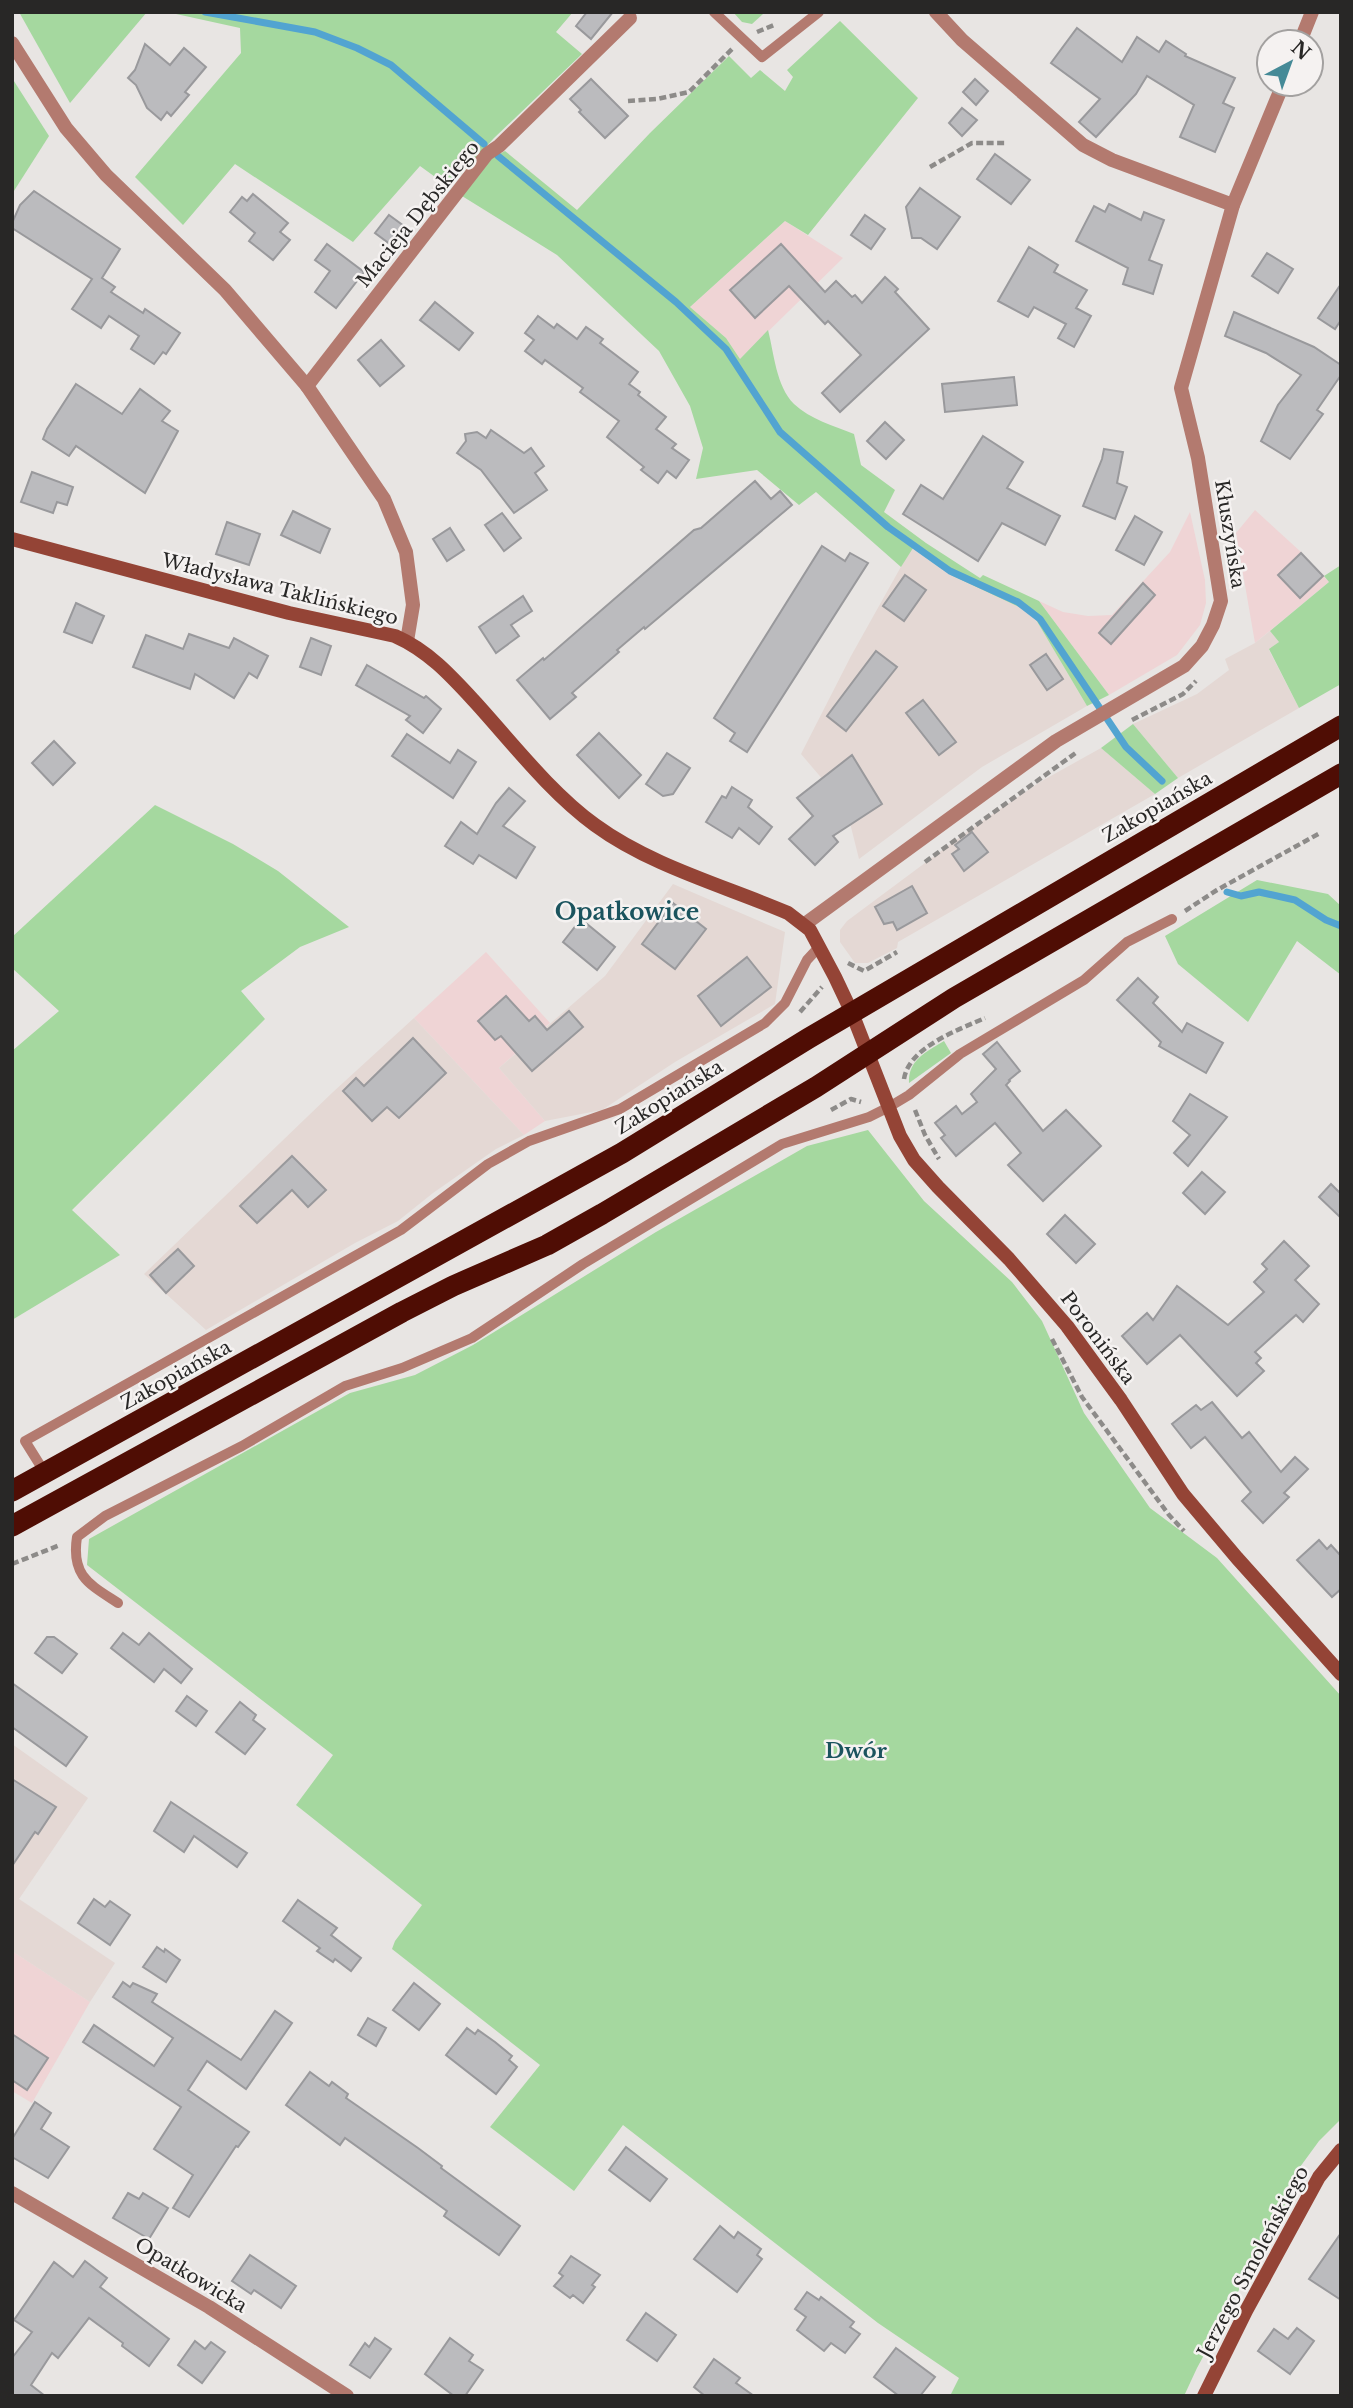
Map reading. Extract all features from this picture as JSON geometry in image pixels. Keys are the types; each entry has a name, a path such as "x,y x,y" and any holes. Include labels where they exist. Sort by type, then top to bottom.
{"highway":[{"name":"Zakopiańska","path":"12,1491 560,1189 852,1013 1341,726"},
{"path":"12,1526 424,1300 530,1253 579,1227 804,1094 954,998 1341,774"}],"street":[{"path":"936,12 962,40 1083,145 1112,160 1233,205"},
{"name":"Macieja Dębskiego","path":"307,386 487,154 634,15"},
{"path":"12,43 66,128 106,175 225,290 307,386 384,499 404,547 413,605 407,641"},
{"name":"Kłuszyńska","path":"805,924 1056,741 1184,666 1202,646 1221,601 1198,458 1181,388 1233,205 1277,98"},
{"name":"Władysława Taklińskiego","path":"12,539 289,613 407,641 443,667 559,794 594,825 635,850 777,909 805,924"},
{"path":"805,924 852,1013"},
{"name":"Poronińska","path":"852,1013 900,1136 914,1160 1009,1259 1067,1326 1121,1400 1192,1506 1341,1674"},
{"name":"Jerzego Smoleńskiego","path":"1204,2396 1246,2311 1319,2177 1341,2150"},
{"name":"Opatkowicka","path":"12,2193 209,2307 347,2396"}],"lane":[{"path":"714,12 745,34 762,57 819,12"},
{"path":"118,1603 87,1582 74,1556 77,1537 105,1516 242,1446 345,1386 402,1368 472,1338 583,1264 782,1144 869,1117 889,1107 909,1095 960,1054 1084,980 1127,942 1172,919"},
{"path":"45,1474 25,1441 401,1230 488,1164 520,1146 620,1109 765,1023 785,1003 807,960 819,947"}],"path":[{"path":"628,101 657,99 689,92 745,34 782,22"},
{"path":"930,167 972,143 1006,143"},
{"path":"919,866 1087,745"},
{"path":"1172,919 1217,890 1320,833"},
{"path":"845,959 851,966 864,971 897,952"},
{"path":"797,1016 822,988"},
{"path":"904,1077 910,1060 946,1035"},
{"path":"829,1111 850,1099 861,1102"},
{"path":"12,1564 77,1537"}],"shaded area":[{"path":"785,221 843,258 740,359 726,338 690,307"},
{"path":"1255,510 1329,582 1255,643 1236,533"},
{"path":"1190,512 1205,580 1206,603 1200,625 1177,655 1109,695 1039,601 1063,612 1088,616 1112,615 1170,552"},
{"path":"912,547 951,575 985,588 1032,613 1087,706 982,767 859,859 849,819 836,795 801,754 851,656"},
{"path":"1270,631 1279,642 1269,650 1299,708 1178,778 1133,724 1197,694 1229,670 1225,659 1255,643"},
{"path":"1101,748 1155,794 898,942 897,948 868,963 855,963 840,942 840,930 847,921 972,828 1040,782"},
{"path":"673,884 785,932 775,1004 675,1062 602,1110 545,1121 499,1068 605,976"},
{"path":"486,952 550,1023 499,1068 545,1121 524,1135 414,1018"},
{"path":"414,1018 524,1135 496,1149 398,1221 206,1330 144,1274"},
{"path":"12,1744 88,1798 19,1899 115,1963 90,2002 12,1951"},
{"path":"12,1951 90,2002 32,2103 12,2091"}],"green space":[{"path":"19,12 147,12 70,103"},
{"path":"167,12 573,12 556,32 582,54 494,138 449,187 420,166 353,242 235,164 183,225 135,177 241,53 240,28"},
{"path":"733,12 763,14 752,24 742,22"},
{"path":"840,21 918,98 808,235 785,221 690,307 726,338 740,359 768,330 779,379 788,397 807,414 854,434 861,465 895,490 884,512 980,578 983,575 1039,601 1109,695 1087,706 1032,613 951,575 913,548 901,567 816,492 799,505 757,470 696,479 703,448 690,406 659,351 557,255 462,196 492,158 505,151 577,210 650,133 729,56 751,78 760,70 785,91 793,77 787,70"},
{"path":"12,78 49,136 12,194"},
{"path":"1341,565 1341,684 1299,708 1269,649 1279,642 1270,631 1329,582 1324,576"},
{"path":"1133,724 1178,778 1155,794 1101,748"},
{"path":"155,805 233,844 278,871 349,927 300,947 241,991 265,1019 72,1210 120,1255 12,1320 12,1051 59,1011 12,968 12,937"},
{"path":"1257,880 1328,894 1341,906 1341,975 1297,941 1248,1022 1178,964 1165,936"},
{"path":"944,1041 951,1053 909,1083 909,1075 915,1063"},
{"path":"868,1130 924,1201 1012,1282 1042,1321 1084,1413 1150,1508 1217,1558 1341,1696 1341,2119 1319,2141 1300,2167 1288,2199 1184,2396 950,2396 959,2378 878,2323 623,2125 574,2191 490,2127 540,2065 392,1949 422,1905 296,1805 333,1755 87,1565 89,1539 350,1393 415,1375 473,1345 656,1232 807,1146"}],"building":[{"path":"587,12 613,12 591,39 576,26"},
{"path":"1077,28 1122,62 1137,37 1159,52 1166,41 1186,54 1185,56 1235,78 1223,103 1234,108 1215,152 1180,137 1194,105 1147,76 1136,94 1096,137 1079,122 1100,99 1051,63"},
{"path":"145,44 170,65 184,48 206,67 185,92 189,95 171,116 167,112 161,120 147,108 136,85 128,78 135,70"},
{"path":"591,79 628,116 605,138 570,99"},
{"path":"975,79 988,91 976,105 963,92"},
{"path":"962,108 977,120 962,136 949,123"},
{"path":"995,154 1030,180 1011,204 977,179"},
{"path":"920,188 960,217 937,249 921,238 912,238 906,207"},
{"path":"34,191 120,249 102,278 115,287 111,292 143,313 145,309 180,333 166,354 163,352 154,364 131,349 139,336 109,316 101,328 72,309 92,279 12,228 20,205"},
{"path":"253,194 288,223 280,232 290,240 273,260 249,241 255,233 230,212 242,197 247,201"},
{"path":"1109,204 1141,220 1144,212 1164,220 1149,260 1162,265 1153,294 1123,284 1128,268 1076,241 1094,206 1105,212"},
{"path":"389,215 408,229 394,247 375,233"},
{"path":"865,215 885,229 871,249 851,235"},
{"path":"327,244 364,272 336,308 315,292 330,271 315,260"},
{"path":"781,244 825,292 836,281 862,303 885,277 898,289 895,292 929,329 840,412 822,393 861,355 828,321 825,324 789,286 755,318 730,290"},
{"path":"1029,247 1058,265 1054,272 1087,290 1076,308 1091,316 1074,347 1058,338 1066,324 1034,307 1028,317 998,301"},
{"path":"1267,253 1293,269 1278,293 1252,276"},
{"path":"1341,284 1341,320 1335,329 1318,318"},
{"path":"435,302 473,333 459,350 420,320"},
{"path":"1234,312 1314,347 1341,365 1341,375 1317,410 1323,414 1290,459 1261,441 1278,405 1301,375 1266,353 1225,336"},
{"path":"538,316 554,328 557,324 577,339 586,327 603,339 600,343 638,372 629,384 640,392 638,395 666,417 656,429 676,444 672,448 689,460 676,478 667,471 658,483 641,470 644,467 607,437 619,421 580,392 583,388 545,360 542,364 525,351 534,340 525,333"},
{"path":"381,340 404,366 380,386 358,360"},
{"path":"1014,377 1017,405 945,412 942,384"},
{"path":"76,384 122,414 140,389 170,411 162,421 178,431 145,493 76,446 69,456 43,439"},
{"path":"885,422 904,440 886,459 867,441"},
{"path":"491,430 524,453 531,448 544,466 535,473 547,490 514,513 481,470 457,453 466,441 465,434 477,432 486,438"},
{"path":"983,436 1023,462 1007,488 1060,516 1045,545 1002,523 978,561 903,514 921,485 943,499"},
{"path":"1104,449 1123,452 1117,483 1127,487 1115,519 1083,506"},
{"path":"32,472 73,487 67,505 57,502 53,513 21,502"},
{"path":"755,481 771,499 780,491 792,505 617,650 619,652 572,693 576,697 550,719 517,680"},
{"path":"293,511 330,529 320,553 281,535"},
{"path":"502,513 521,538 504,551 485,525"},
{"path":"1135,516 1162,532 1144,565 1116,550"},
{"path":"227,522 260,534 249,565 216,554"},
{"path":"450,528 464,550 447,561 433,539"},
{"path":"822,546 845,561 850,553 868,563 747,752 730,741 735,733 714,718"},
{"path":"1301,553 1323,576 1300,598 1278,575"},
{"path":"905,575 926,590 904,621 883,606"},
{"path":"1143,583 1155,595 1111,644 1099,633"},
{"path":"523,596 532,611 511,625 519,636 496,653 479,627"},
{"path":"76,603 104,616 92,643 64,632"},
{"path":"189,634 229,648 234,638 268,656 257,678 249,673 234,698 195,674 190,689 133,667 146,635 183,649"},
{"path":"311,638 331,646 321,675 300,667"},
{"path":"876,651 897,667 846,731 827,716"},
{"path":"1046,654 1063,679 1047,690 1030,665"},
{"path":"367,665 424,698 426,696 441,709 423,733 406,720 410,716 356,685"},
{"path":"923,700 956,742 939,755 906,713"},
{"path":"599,733 641,775 619,798 577,755"},
{"path":"407,734 450,763 458,750 476,762 453,798 392,756"},
{"path":"54,741 75,763 53,785 32,763"},
{"path":"667,753 690,768 673,794 663,796 646,784"},
{"path":"852,755 882,804 833,836 838,842 815,865 789,839 813,816 797,798"},
{"path":"732,787 752,800 748,807 772,827 759,844 739,828 732,838 706,822 722,796 726,798"},
{"path":"509,788 525,801 503,826 535,847 516,878 479,855 473,864 445,846 461,822 477,834 496,803"},
{"path":"972,832 988,852 964,871 952,854 959,849 955,845"},
{"path":"912,886 927,913 897,930 893,922 884,924 875,907"},
{"path":"673,903 706,929 675,969 642,944"},
{"path":"581,919 615,947 597,970 563,942"},
{"path":"747,957 771,987 721,1026 698,996"},
{"path":"1138,978 1158,997 1153,1003 1182,1032 1187,1023 1223,1043 1206,1073 1159,1046 1161,1042 1117,1000"},
{"path":"506,996 529,1021 535,1016 547,1030 569,1011 583,1027 532,1071 501,1036 495,1040 478,1021"},
{"path":"413,1038 446,1073 399,1118 387,1107 372,1121 343,1091 356,1078 364,1086"},
{"path":"997,1042 1020,1071 1006,1085 1043,1131 1066,1110 1101,1146 1043,1201 1008,1165 1021,1153 995,1123 956,1156 941,1138 945,1135 935,1123 956,1106 962,1114 977,1102 971,1094 996,1069 983,1054"},
{"path":"1190,1094 1227,1117 1188,1166 1174,1153 1190,1135 1173,1121"},
{"path":"292,1156 326,1190 308,1207 292,1190 257,1223 240,1206"},
{"path":"1202,1172 1225,1192 1205,1214 1183,1193"},
{"path":"1331,1184 1341,1194 1341,1218 1319,1197"},
{"path":"1065,1215 1095,1244 1076,1263 1047,1234"},
{"path":"1284,1241 1309,1266 1295,1280 1319,1304 1303,1322 1296,1315 1255,1352 1261,1358 1256,1363 1264,1371 1237,1396 1180,1335 1147,1364 1122,1336 1147,1313 1153,1320 1177,1286 1228,1325 1264,1292 1254,1282 1267,1269 1262,1264"},
{"path":"178,1249 194,1266 166,1293 150,1275"},
{"path":"1212,1402 1242,1438 1249,1432 1281,1472 1295,1457 1308,1469 1284,1493 1289,1497 1263,1523 1242,1501 1251,1492 1205,1437 1191,1448 1172,1424 1196,1405 1201,1410"},
{"path":"1319,1540 1327,1549 1331,1545 1341,1556 1341,1589 1332,1597 1297,1560"},
{"path":"123,1633 139,1645 149,1633 192,1669 181,1683 164,1669 154,1682 111,1648"},
{"path":"47,1637 54,1637 77,1654 62,1673 35,1653"},
{"path":"12,1683 87,1737 66,1766 12,1727"},
{"path":"187,1696 207,1711 196,1726 176,1711"},
{"path":"240,1702 256,1715 253,1720 265,1729 245,1754 216,1732"},
{"path":"12,1779 56,1807 12,1866"},
{"path":"171,1802 247,1853 237,1867 194,1836 184,1852 154,1831"},
{"path":"94,1899 105,1907 110,1901 130,1915 110,1945 78,1923"},
{"path":"298,1900 337,1928 331,1935 361,1958 351,1971 335,1959 333,1962 317,1951 320,1948 283,1921"},
{"path":"157,1947 164,1952 165,1949 180,1960 166,1982 143,1967"},
{"path":"123,1982 130,1987 133,1983 157,1994 152,2002 241,2060 275,2011 292,2023 246,2089 207,2061 188,2090 249,2132 238,2147 236,2146 189,2217 173,2208 193,2175 154,2149 181,2107 83,2042 94,2025 154,2066 173,2038 113,1997"},
{"path":"414,1983 440,2004 419,2030 393,2010"},
{"path":"368,2018 386,2028 376,2046 358,2035"},
{"path":"467,2028 475,2034 478,2030 495,2042 512,2056 509,2060 517,2067 496,2094 446,2055"},
{"path":"12,2034 48,2058 27,2090 12,2080"},
{"path":"310,2072 329,2086 332,2082 348,2094 346,2098 418,2148 520,2226 499,2255 444,2216 447,2211 345,2138 340,2145 286,2105"},
{"path":"35,2102 51,2113 41,2129 69,2147 48,2178 12,2157 12,2139"},
{"path":"626,2147 667,2179 650,2201 609,2170"},
{"path":"128,2193 139,2199 143,2193 168,2208 149,2239 113,2218"},
{"path":"720,2226 734,2238 738,2232 761,2249 757,2255 762,2259 737,2292 694,2259"},
{"path":"1341,2233 1341,2300 1309,2279"},
{"path":"250,2255 296,2286 281,2308 254,2290 251,2294 232,2281"},
{"path":"571,2256 600,2275 583,2303 573,2295 570,2298 554,2286 563,2276 559,2273"},
{"path":"85,2261 107,2278 100,2287 169,2339 149,2366 89,2318 58,2358 52,2353 31,2385 45,2396 12,2396 12,2358 32,2332 14,2320 54,2262 73,2277"},
{"path":"807,2292 819,2300 821,2297 854,2322 850,2327 860,2334 845,2353 831,2343 824,2351 797,2330 806,2317 795,2309"},
{"path":"646,2313 676,2335 657,2361 627,2340"},
{"path":"1297,2328 1314,2341 1290,2374 1258,2351 1274,2329 1288,2339"},
{"path":"375,2338 391,2349 370,2378 350,2365 365,2343 369,2347"},
{"path":"450,2338 473,2355 469,2361 483,2370 465,2396 454,2396 425,2374"},
{"path":"195,2341 205,2349 211,2342 225,2352 202,2383 178,2365"},
{"path":"896,2348 935,2377 920,2396 899,2396 874,2377"},
{"path":"714,2359 740,2378 736,2383 754,2396 705,2396 694,2387"}],"waterway":[{"path":"205,12 315,32 357,48 391,65 484,144"},
{"path":"498,156 676,302 726,349 780,432 888,527 950,571 1018,602 1040,619 1126,747 1162,781"},
{"path":"1227,892 1241,896 1259,892 1295,900 1326,920 1341,926"}],"district":[{"name":"Opatkowice","path":"627,912"},
{"name":"Dwór","path":"856,1751"}]}
